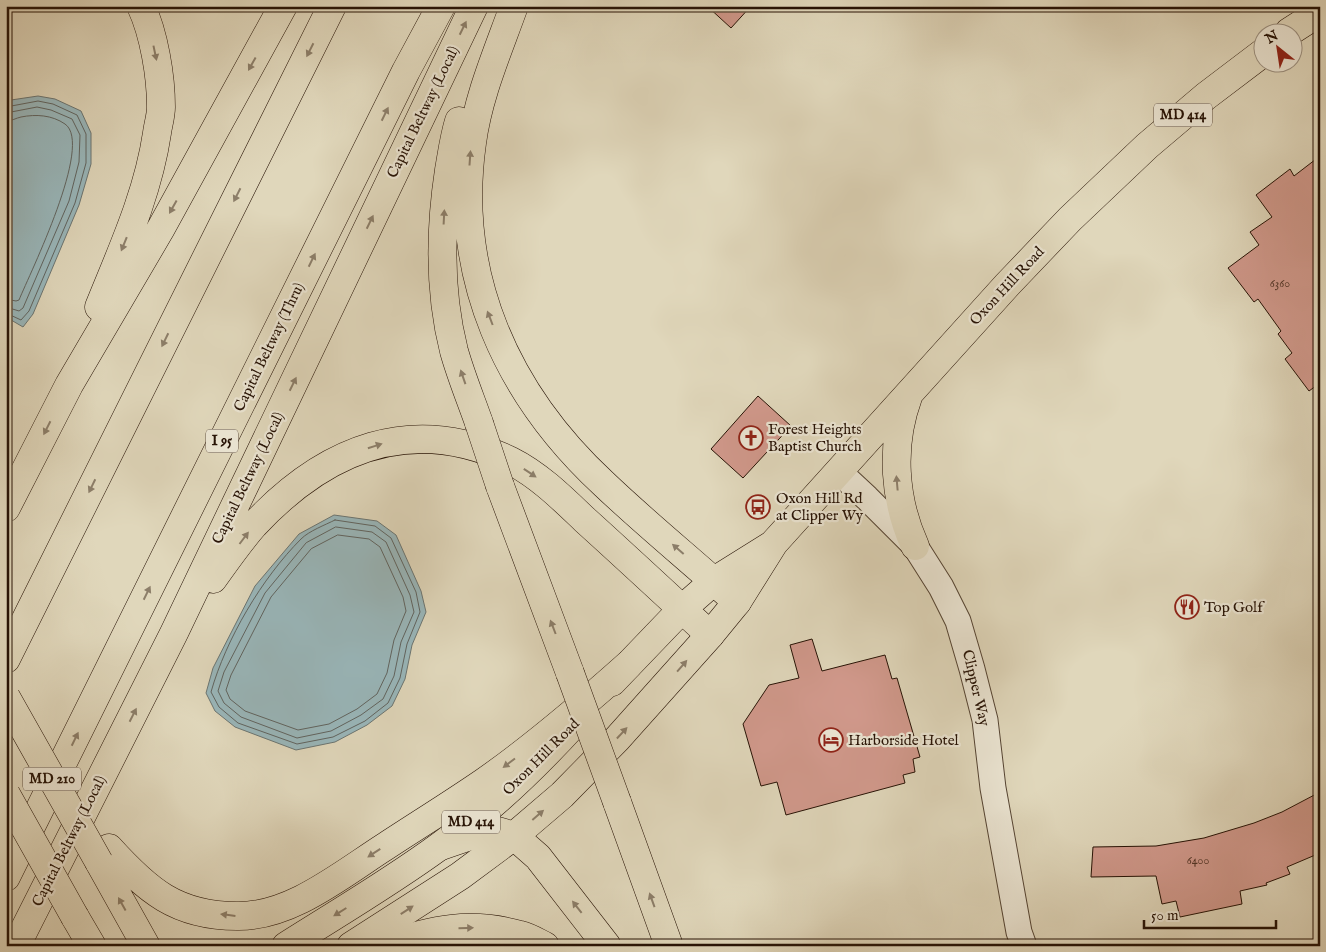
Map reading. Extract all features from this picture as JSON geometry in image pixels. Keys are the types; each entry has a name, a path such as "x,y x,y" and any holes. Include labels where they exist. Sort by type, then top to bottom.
{"main road":[{"path":"68,385 136,215 153,157 161,107 157,58 147,18 141,6"},
{"path":"6,508 68,385 160,230 283,6"},
{"path":"6,659 332,6"},
{"name":"Capital Beltway (Thru)","path":"6,877 380,123 441,6"},
{"name":"Capital Beltway (Local)","path":"16,946 174,633 474,6"},
{"path":"513,6 472,81 454,136 445,198 442,256 447,310 454,352 500,486 669,946"},
{"path":"513,6 485,87 472,142 467,196 472,253 483,301 498,341 519,381 542,414 572,451 603,484 737,602"},
{"path":"1304,22 1320,12"},
{"name":"Oxon Hill Road","path":"351,946 460,876 514,836 562,795 617,739 710,635 737,602 774,544 1007,285 1107,184 1180,118 1254,60"},
{"path":"910,391 903,410 896,454 900,504 914,546"},
{"path":"174,633 253,526 283,497 318,470 352,453 386,442 422,439 460,442 512,462 540,480 710,635"},
{"name":"Oxon Hill Road","path":"286,946 441,846 535,765 682,609 714,581 774,544"},
{"path":"104,855 172,902 198,912 237,916 268,913 309,896 484,782 575,711 628,665"},
{"name":"MD 210","path":"6,697 32,744 104,855 146,946"},
{"name":"MD 210","path":"6,794 92,946"},
{"path":"441,846 476,834 498,831 514,836 538,857 607,946"},
{"path":"384,946 408,937 447,928 481,928 522,935 545,946"}],"street":[{"name":"Clipper Way","path":"839,472 914,546 941,587 958,621 985,720 998,815 1019,932 1024,946"}],"water":[{"path":"38,96 55,99 81,111 91,133 91,164 79,205 33,314 23,327 6,317 6,103 11,100"},
{"path":"334,515 377,521 396,535 421,591 426,612 412,645 405,679 392,706 367,725 335,742 296,750 235,727 215,711 206,693 213,668 255,586 299,534"}],"building":[{"path":"707,6 751,6 731,28"},
{"path":"1320,156 1320,383 1309,391 1285,359 1292,353 1278,334 1281,331 1258,299 1254,302 1228,268 1259,245 1250,232 1272,217 1256,195 1290,169 1294,176"},
{"name":"Forest Heights Baptist Church","path":"758,396 791,426 743,478 711,449"},
{"name":"Harborside Hotel","path":"812,639 822,671 885,655 892,679 897,678 920,757 913,759 915,772 903,775 905,783 786,815 777,782 761,786 743,724 769,685 799,678 790,645"},
{"path":"1320,792 1320,853 1287,867 1290,874 1266,883 1267,885 1240,891 1242,904 1180,917 1176,901 1162,904 1156,876 1091,877 1093,847 1156,846 1204,838 1254,823 1282,812"}],"place":[{"name":"Forest Heights Baptist Church","path":"751,438"},
{"name":"Oxon Hill Rd at Clipper Wy","path":"758,507"},
{"name":"Top Golf","path":"1187,607"},
{"name":"Harborside Hotel","path":"831,740"}]}
